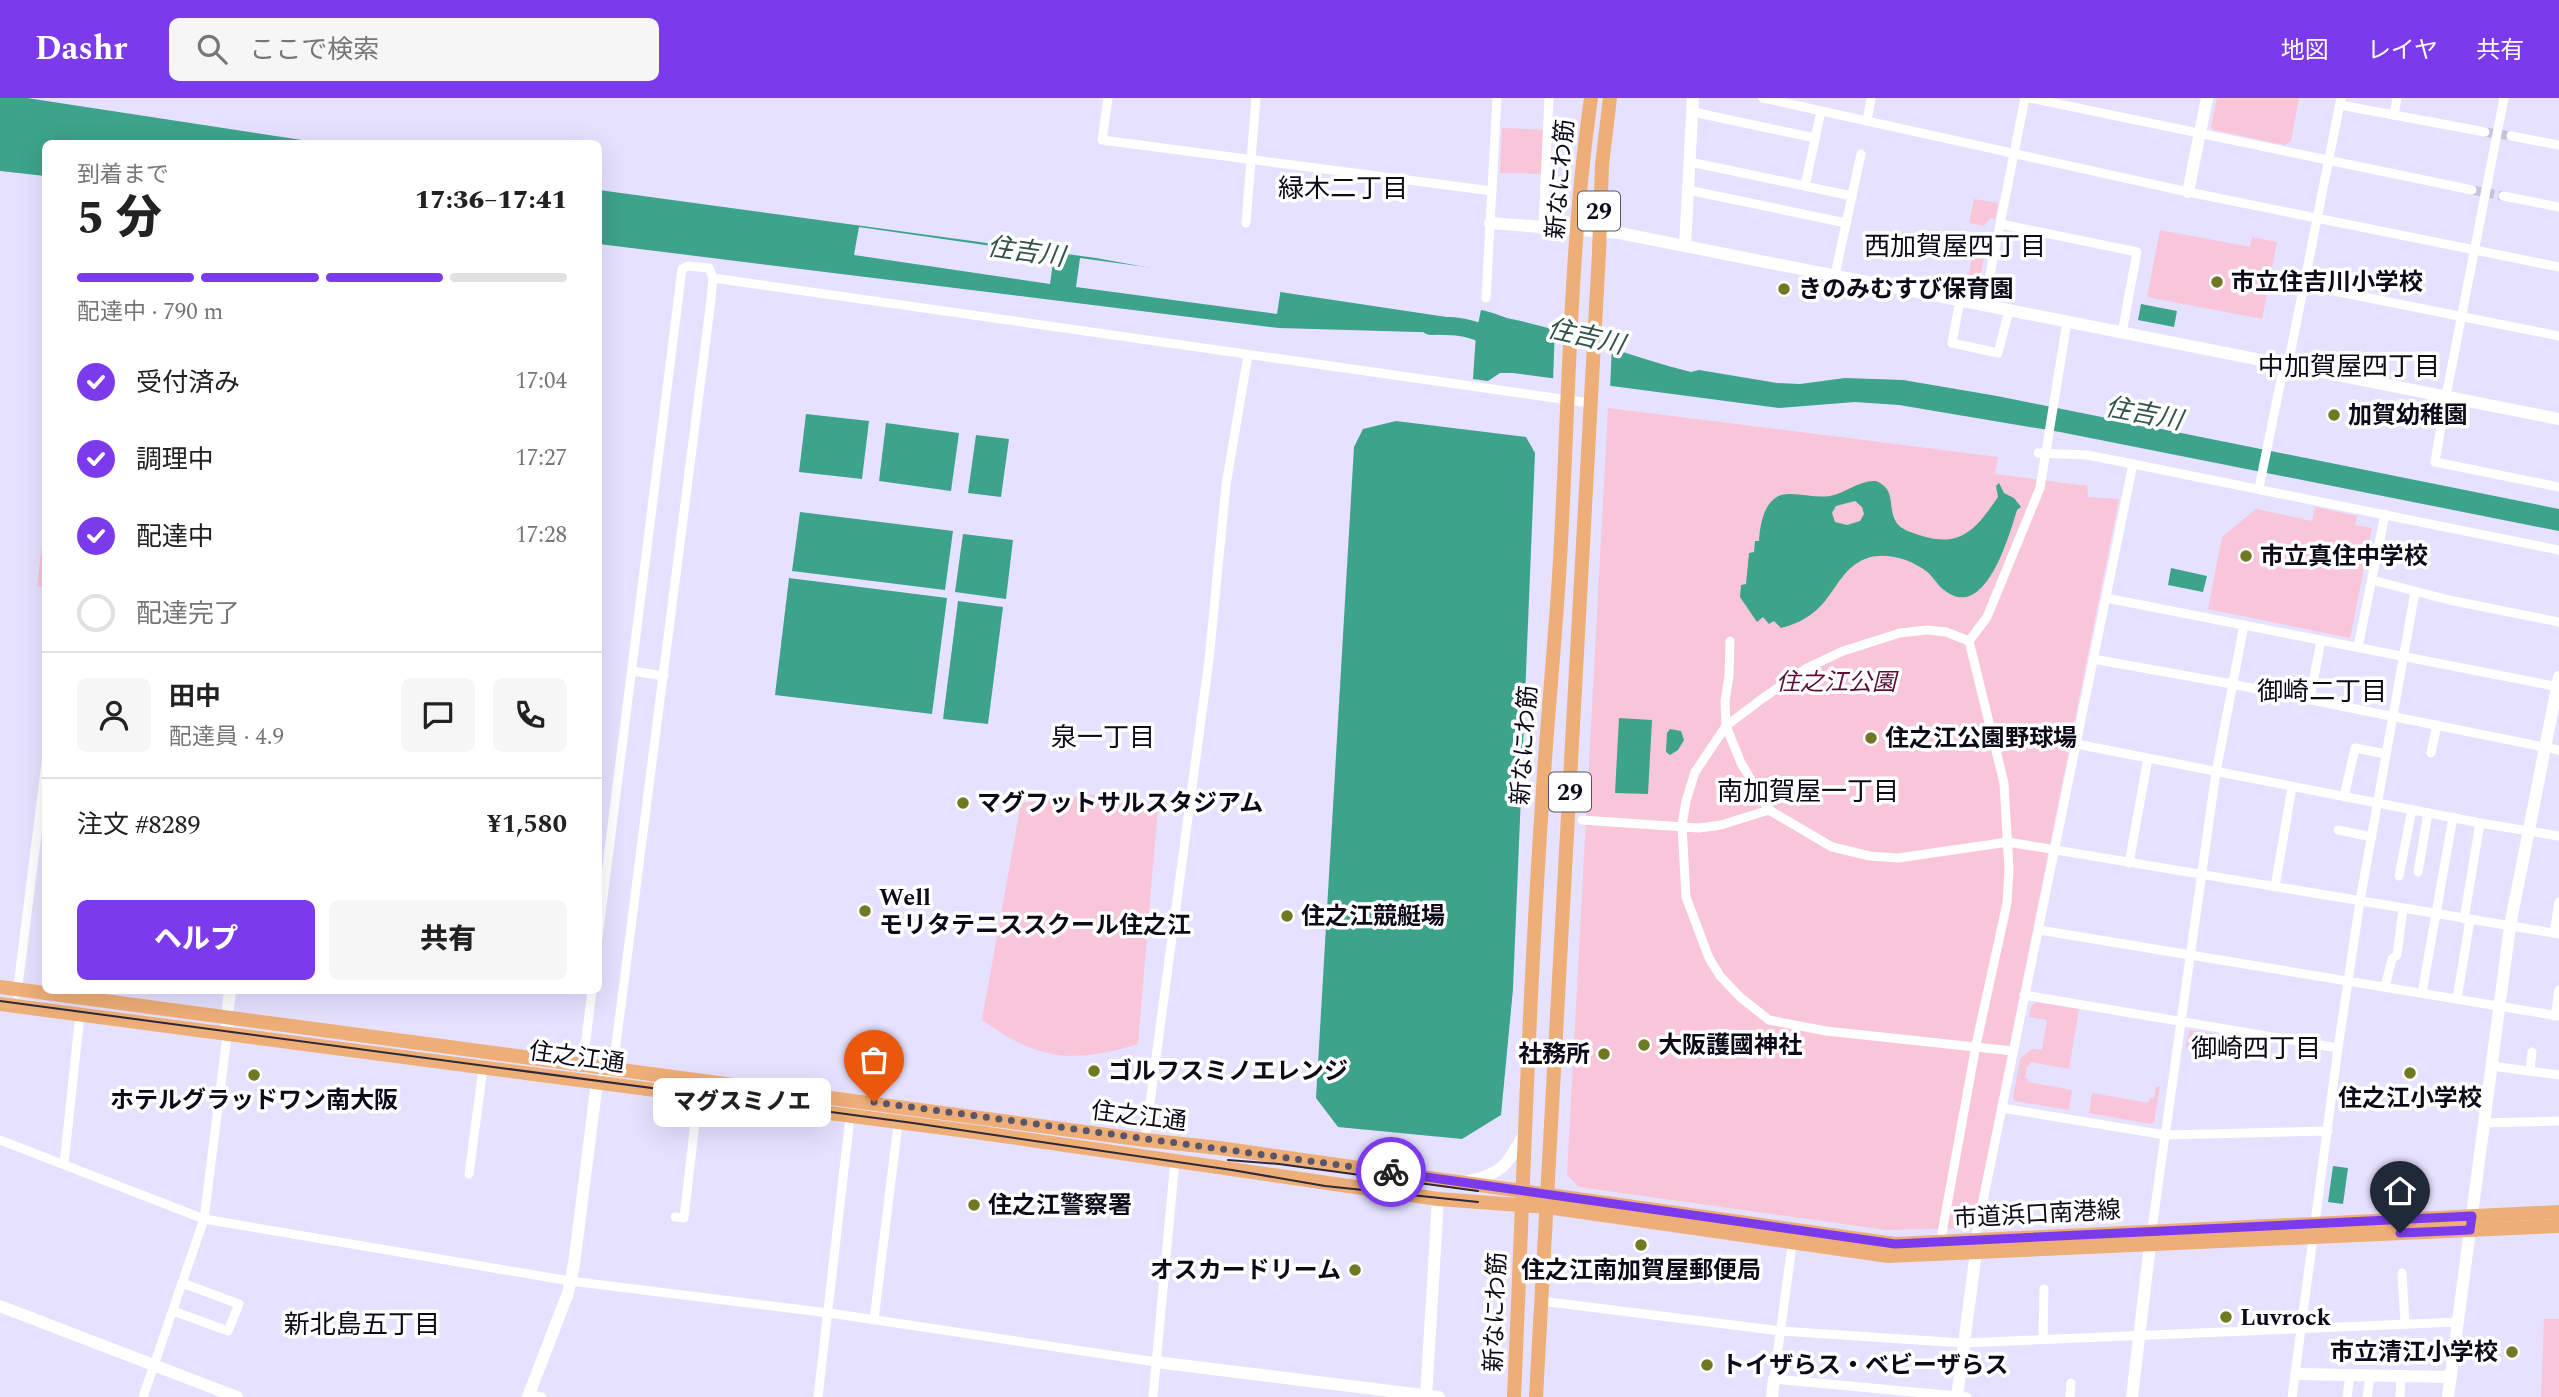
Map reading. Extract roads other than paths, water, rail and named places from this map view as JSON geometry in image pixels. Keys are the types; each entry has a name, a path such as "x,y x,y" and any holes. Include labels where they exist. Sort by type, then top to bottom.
{"main road":[{"name":"新なにわ筋","path":"1514,1397 1543,791 1561,544 1571,322 1582,160 1591,98"},
{"name":"新なにわ筋","path":"1536,1397 1602,165 1610,98"},
{"name":"住之江通","path":"0,987 42,992"},
{"name":"住之江通","path":"55,994 1219,1148 1522,1191"},
{"name":"住之江通","path":"7,1005 1175,1160 1438,1199 1522,1206"},
{"name":"市道浜口南港線","path":"1522,1191 1547,1201 1793,1236 1895,1244 1975,1246 2471,1223 2559,1226"},
{"name":"市道浜口南港線","path":"1522,1206 1547,1201"},
{"name":"市道浜口南港線","path":"2471,1223 2559,1212"}],"street":[{"path":"1108,98 1102,140 1492,191"},
{"path":"1246,223 1256,98"},
{"path":"1486,298 1497,98"},
{"path":"1543,226 1549,98"},
{"path":"1685,245 1693,98"},
{"path":"1763,98 2188,192 2475,247 2559,267"},
{"path":"1867,121 1871,98"},
{"path":"1984,305 2027,98 2472,190"},
{"path":"2188,192 2207,98"},
{"path":"2394,115 2397,98"},
{"path":"2504,98 2435,462 2559,487"},
{"path":"2261,481 2318,218 2340,102 2485,132"},
{"path":"1805,186 1821,111"},
{"path":"1693,112 1815,138"},
{"path":"2511,136 2559,145"},
{"path":"1835,275 1861,154"},
{"path":"1690,162 1852,196"},
{"path":"1688,190 1846,223"},
{"path":"2504,196 2559,207"},
{"path":"1490,223 1599,230 1685,245 2559,419"},
{"path":"2001,224 2137,252 2122,333"},
{"path":"533,1396 570,1281 597,1082 613,1068 713,278 709,268 688,266 682,269 602,906"},
{"path":"713,278 1248,355 1590,396"},
{"path":"2304,285 2559,336"},
{"path":"1959,300 1952,343 1998,353 2009,310"},
{"path":"1969,641 1987,617 2040,488 2067,322"},
{"path":"1145,1140 1208,672 1226,485 1248,355"},
{"path":"2044,451 2087,455 2559,550"},
{"path":"1774,1380 1961,1397 1975,1246 2039,930 2052,849 2133,464"},
{"path":"2358,646 2385,514"},
{"path":"2379,546 2424,556"},
{"path":"2372,580 2415,592 2559,622"},
{"path":"2292,1397 2360,901 2415,592"},
{"path":"2106,598 2558,683 2510,926 2448,1397"},
{"path":"2132,1397 2201,875 2216,772 2244,625"},
{"path":"1969,641 1946,632 1927,630 1899,633 1861,645 1808,668 1726,726 1695,772 1682,825 1686,897 1709,958 1720,976 1740,997 1769,1020 1826,1031 2013,1051"},
{"path":"2310,699 2321,639"},
{"path":"1730,641 1725,701 1726,726 1741,763 1769,810 1832,847 1870,856 1898,858 2008,842 2556,933 2559,902"},
{"path":"1942,1233 1976,1045 2007,903 2008,842 2004,783 1969,641"},
{"path":"2093,659 2393,715 2559,750"},
{"path":"632,671 664,676"},
{"path":"2431,753 2437,725"},
{"path":"2076,744 2559,836"},
{"path":"2344,796 2355,748 2386,754"},
{"path":"2129,863 2148,758"},
{"path":"2275,887 2292,787"},
{"path":"7,1005 18,989 42,795"},
{"path":"2399,876 2412,809"},
{"path":"1582,821 1699,828 1721,825 1769,810"},
{"path":"2417,872 2428,813"},
{"path":"2422,993 2453,817"},
{"path":"2457,999 2480,823"},
{"path":"2338,830 2372,837"},
{"path":"2403,858 2419,861"},
{"path":"2385,987 2392,959 2397,955 2403,909"},
{"path":"2039,930 2557,1016 2559,990"},
{"path":"143,1397 204,1219 227,1036 230,994"},
{"path":"592,994 583,1064 597,1082"},
{"path":"2024,995 2338,1048"},
{"path":"64,1164 80,1014"},
{"path":"2530,1071 2532,1052"},
{"path":"2492,1066 2559,1075"},
{"path":"469,1174 483,1068"},
{"path":"675,1217 684,1218 698,1097"},
{"path":"2002,1108 2165,1135 2328,1131"},
{"path":"818,1397 850,1117"},
{"path":"2484,1123 2559,1121"},
{"path":"874,1320 898,1124"},
{"path":"1462,1182 1485,1178 1506,1165 1525,1133"},
{"path":"0,1140 204,1219 570,1281 829,1313 1156,1362 1431,1396 1438,1199"},
{"path":"1153,1397 1175,1160"},
{"path":"1772,1397 1793,1236"},
{"path":"2402,1273 2405,1323"},
{"path":"173,1311 228,1331 239,1304 182,1283"},
{"path":"2043,1339 2044,1289"},
{"path":"1541,1301 1781,1331 1964,1343 2458,1322"},
{"path":"0,1306 237,1397"},
{"path":"2296,1374 2451,1377"},
{"path":"2347,1397 2350,1375"},
{"path":"2367,1397 2370,1376"},
{"path":"2400,1376 2400,1397"},
{"path":"2070,1397 2071,1382"}],"water":[{"path":"0,98 27,98 302,140 42,140 42,176 0,171"},
{"path":"602,190 1096,258 1287,293 1453,318 1452,333 1279,328 602,244"},
{"path":"2141,304 2177,311 2174,327 2138,320"},
{"path":"1481,310 1691,372 1699,370 1777,383 1800,384 1845,378 1903,380 1997,396 2559,509 2559,531 2060,432 1899,405 1855,402 1779,408 1513,373 1500,373 1488,381 1473,379 1476,334"},
{"path":"806,414 869,421 862,479 799,472"},
{"path":"1396,421 1526,437 1535,453 1513,989 1501,1115 1462,1139 1338,1127 1316,1098 1354,447 1363,429"},
{"path":"886,423 959,433 951,491 879,481"},
{"path":"976,435 1009,439 1001,497 968,493"},
{"path":"1876,481 1887,489 1893,516 1901,527 1934,539 1957,538 1974,527 1998,497 1996,486 1999,483 2004,493 2014,498 2021,507 2017,510 1993,572 1983,586 1972,595 1959,597 1944,590 1928,573 1912,563 1888,556 1872,557 1852,567 1821,606 1805,618 1781,628 1774,621 1769,624 1763,617 1757,622 1740,597 1741,585 1746,584 1749,553 1754,552 1755,541 1759,541 1763,518 1770,503 1782,495 1830,496","holes":["1855,501 1862,507 1864,514 1860,521 1847,525 1835,522 1832,513 1836,506"]},
{"path":"800,512 953,531 945,590 792,571"},
{"path":"963,534 1013,540 1006,599 955,592"},
{"path":"2171,568 2207,576 2203,592 2168,585"},
{"path":"789,578 947,598 932,714 775,695"},
{"path":"958,601 1003,607 988,724 943,719"},
{"path":"1619,718 1652,720 1648,794 1615,793"},
{"path":"1670,729 1681,731 1684,740 1678,750 1670,755 1666,752 1667,733"},
{"path":"2333,1166 2348,1168 2343,1204 2328,1202"}],"waterway":[{"name":"住吉川","path":"1430,326 1464,328 1497,340"}],"tunnel":[{"path":"2485,132 2511,136"},
{"path":"2472,190 2503,196"}],"tram line":[{"path":"0,1001 913,1123 1325,1186 1478,1202"},
{"path":"1228,1160 1279,1164 1478,1191"}],"place":[{"name":"市立住吉川小学校","path":"2217,282"},
{"name":"きのみむすび保育園","path":"1784,289"},
{"name":"加賀幼稚園","path":"2334,415"},
{"name":"市立真住中学校","path":"2246,556"},
{"name":"住之江公園野球場","path":"1871,738"},
{"name":"マグフットサルスタジアム","path":"963,803"},
{"name":"Well モリタテニススクール住之江","path":"865,911"},
{"name":"住之江競艇場","path":"1287,916"},
{"name":"大阪護國神社","path":"1644,1045"},
{"name":"社務所","path":"1604,1054"},
{"name":"ゴルフスミノエレンジ","path":"1094,1071"},
{"name":"住之江小学校","path":"2410,1073"},
{"name":"ホテルグラッドワン南大阪","path":"254,1075"},
{"name":"マグスミノエ","path":"874,1102"},
{"name":"住之江警察署","path":"974,1205"},
{"name":"住之江南加賀屋郵便局","path":"1641,1245"},
{"name":"オスカードリーム","path":"1355,1270"},
{"name":"Luvrock","path":"2226,1317"},
{"name":"市立清江小学校","path":"2512,1352"},
{"name":"トイザらス・ベビーザらス","path":"1707,1365"}],"district":[{"name":"緑木二丁目","path":"1343,188"},
{"name":"西加賀屋四丁目","path":"1955,246"},
{"name":"中加賀屋四丁目","path":"2349,366"},
{"name":"御崎二丁目","path":"2322,691"},
{"name":"泉一丁目","path":"1103,737"},
{"name":"南加賀屋一丁目","path":"1808,791"},
{"name":"御崎四丁目","path":"2256,1048"},
{"name":"新北島五丁目","path":"362,1324"}],"park label":[{"name":"住之江公園","path":"1836,682"}]}
